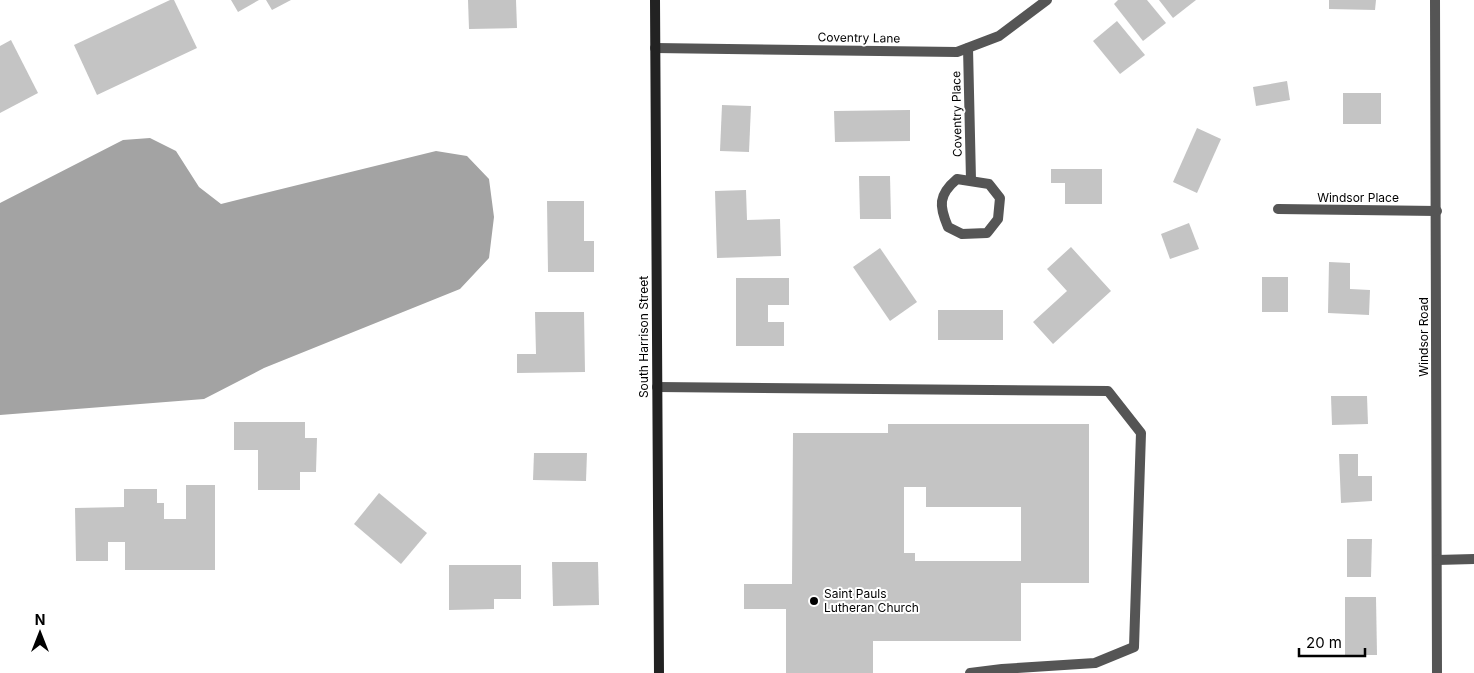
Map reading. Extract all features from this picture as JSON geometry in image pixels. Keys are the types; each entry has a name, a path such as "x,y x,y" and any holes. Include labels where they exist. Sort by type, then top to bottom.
{"main road":[{"name":"South Harrison Street","path":"655,0 659,673"}],"street":[{"name":"Coventry Lane","path":"655,48 957,52 998,36 1047,0"},
{"name":"Windsor Road","path":"1435,0 1437,673"},
{"name":"Coventry Place","path":"968,48 971,180"},
{"path":"957,179 971,180 989,184 1000,198 998,219 987,233 962,234 948,228 941,210 945,189 957,179"},
{"name":"Windsor Place","path":"1278,210 1437,211"},
{"path":"657,387 1108,391 1142,433 1134,647 1095,663 1002,668 970,673"},
{"path":"1437,560 1474,559"}],"shaded area":[{"path":"150,138 176,151 199,187 221,204 436,151 467,156 489,179 494,217 489,258 460,289 264,368 204,399 0,415 0,203 123,140"}],"building":[{"path":"170,0 174,0 197,48 97,95 74,45"},
{"path":"231,0 259,0 238,12"},
{"path":"266,0 291,0 272,10"},
{"path":"468,0 516,0 517,28 469,29"},
{"path":"1118,0 1147,0 1166,23 1143,41 1114,4"},
{"path":"1159,0 1196,0 1173,18"},
{"path":"1329,0 1376,0 1375,10 1329,9"},
{"path":"1117,21 1145,55 1120,74 1093,41"},
{"path":"11,40 38,93 0,113 0,46"},
{"path":"1287,81 1290,100 1256,106 1253,87"},
{"path":"1343,93 1381,93 1381,124 1343,124"},
{"path":"722,105 751,106 749,152 720,151"},
{"path":"910,110 910,141 835,142 834,111"},
{"path":"1197,128 1221,139 1197,193 1173,182"},
{"path":"1051,169 1102,169 1102,204 1065,204 1065,183 1051,183"},
{"path":"859,176 890,176 891,219 860,219"},
{"path":"746,190 747,220 780,219 781,256 717,258 715,191"},
{"path":"547,201 584,201 584,241 594,241 594,272 548,272"},
{"path":"1189,223 1199,249 1170,259 1161,234"},
{"path":"1071,247 1111,291 1053,344 1033,322 1067,291 1047,269"},
{"path":"880,248 917,302 890,321 853,267"},
{"path":"1329,262 1350,263 1350,289 1370,290 1369,315 1328,313"},
{"path":"1262,277 1288,277 1288,312 1262,312"},
{"path":"736,278 789,278 789,305 768,305 768,322 784,322 784,346 736,346"},
{"path":"938,310 1003,310 1003,340 938,340"},
{"path":"535,312 584,312 585,372 517,373 517,354 536,354"},
{"path":"1331,396 1367,396 1368,424 1332,425"},
{"path":"234,422 305,422 305,438 317,438 316,472 300,472 300,490 258,490 258,450 234,450"},
{"path":"888,424 1089,424 1089,583 1021,583 1021,641 873,641 873,673 786,673 786,609 744,609 744,584 792,584 793,433 888,433","holes":["904,487 926,487 926,507 1021,507 1021,561 915,561 915,553 904,553"]},
{"path":"534,453 587,453 586,481 533,480"},
{"path":"1339,454 1358,454 1358,476 1372,476 1372,501 1341,503"},
{"path":"186,485 215,485 215,570 125,570 125,542 108,542 108,561 76,561 75,508 124,507 124,489 157,489 157,503 164,503 164,519 186,519"},
{"path":"379,493 427,533 401,564 354,524"},
{"path":"1347,539 1372,539 1371,577 1347,577"},
{"path":"552,562 598,562 599,605 553,606"},
{"path":"449,565 521,565 521,599 494,599 494,609 449,610"},
{"path":"1345,597 1376,597 1377,655 1345,655"}],"place":[{"name":"Saint Pauls Lutheran Church","path":"814,601"}]}
